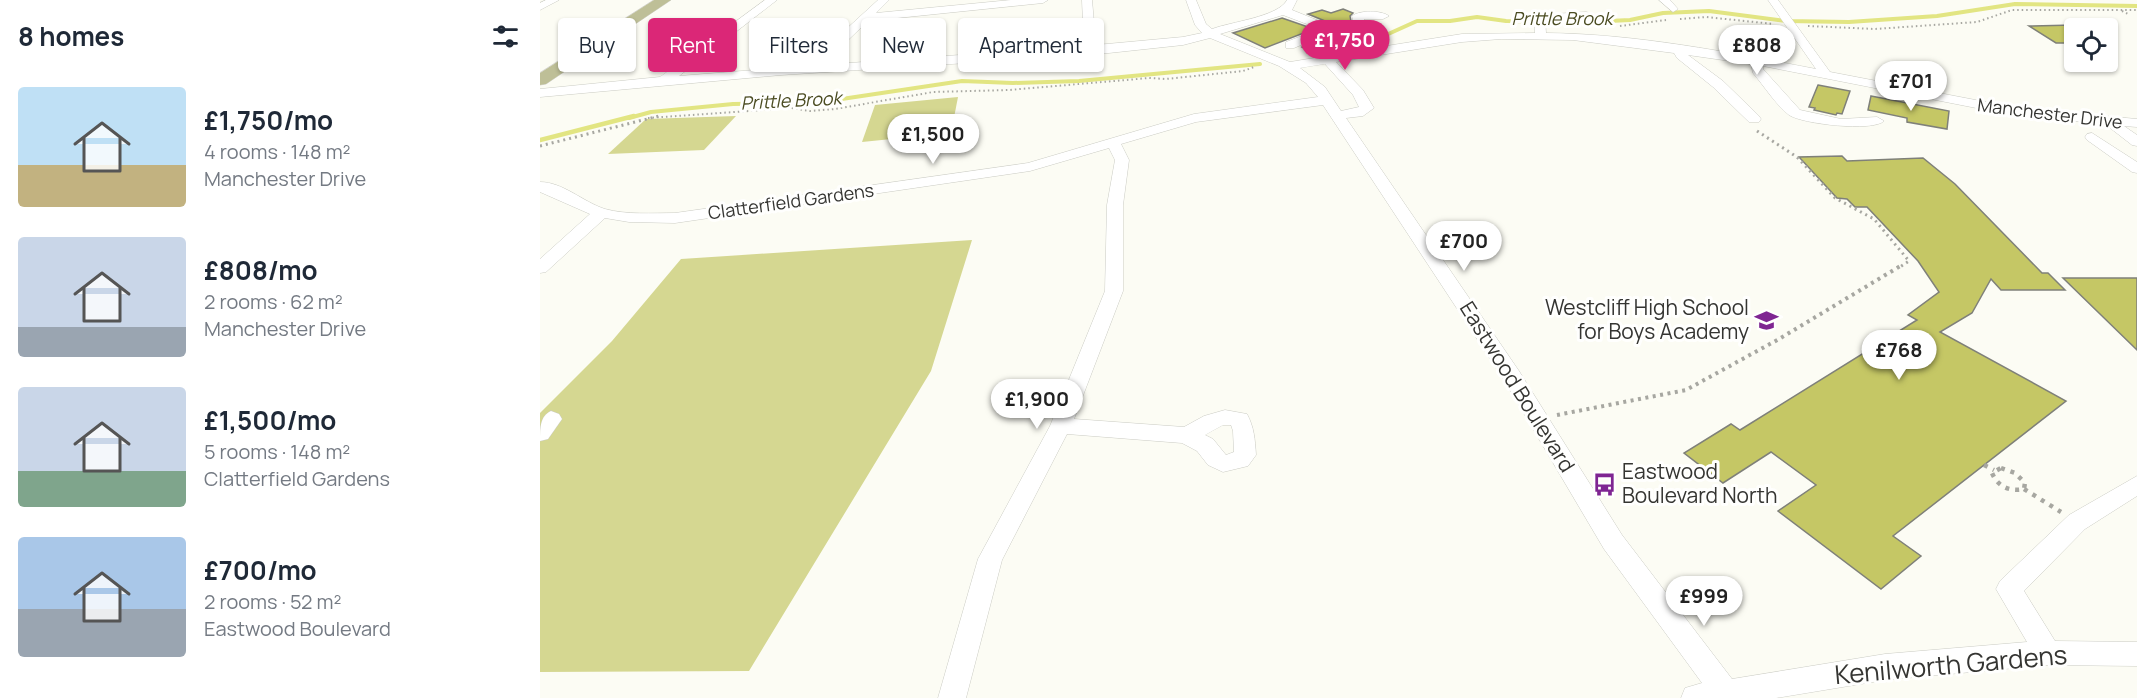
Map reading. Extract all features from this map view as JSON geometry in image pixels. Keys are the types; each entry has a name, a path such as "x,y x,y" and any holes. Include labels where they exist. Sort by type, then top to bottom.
{"main road":[{"path":"540,80 664,0"}],"street":[{"path":"540,7 554,0"},
{"path":"665,80 772,0"},
{"path":"864,18 884,0"},
{"path":"864,18 1043,0"},
{"path":"1087,0 1088,18"},
{"path":"1191,0 1201,25 1210,34"},
{"path":"1104,50 1184,41 1284,11 1291,5 1292,0"},
{"path":"1664,0 1673,9"},
{"path":"1773,0 1825,73"},
{"path":"1284,11 1330,29 1290,45"},
{"path":"1541,36 1539,17 1586,15"},
{"path":"1370,44 1358,16 1383,16"},
{"path":"849,32 861,21"},
{"name":"Eastwood Boulevard","path":"1210,34 1279,63 1314,82 1539,419 1613,542 1726,695"},
{"name":"Manchester Drive","path":"1279,63 1327,59 1370,44 1541,36 1604,40 1679,49 1825,73 1983,107 2137,123"},
{"path":"1679,49 1681,55 1718,84 1754,124"},
{"path":"1327,59 1358,93 1367,108 1358,113 1337,115"},
{"path":"1757,61 1757,70 1795,113 1841,123 1877,121"},
{"path":"826,72 843,73 958,63"},
{"path":"540,93 665,80 792,72"},
{"name":"Clatterfield Gardens","path":"540,187 545,187 601,213 629,217 675,218 1030,168 1194,118 1327,100"},
{"path":"2110,122 2137,142"},
{"path":"2092,137 2137,169"},
{"path":"952,698 990,559 1061,426 1114,291 1115,206 1122,160 1119,150 1112,143"},
{"path":"540,268 601,213"},
{"path":"1061,426 1186,435"},
{"path":"2048,653 2009,589 2077,522 2137,484"},
{"name":"Kenilworth Gardens","path":"1695,698 1726,695 1885,667 2048,653 2137,654"}],"path":[{"path":"1613,27 1706,17 1790,25 1875,29 1977,22 2012,10 2137,10"},
{"path":"2122,10 2130,15"},
{"path":"540,146 645,118 676,114 792,108 810,111 933,92 1009,90 1149,78 1166,79 1243,71 1279,63"},
{"path":"1539,419 1686,390 1779,339 1909,261 1874,219 1835,198 1797,157 1754,124"},
{"path":"1984,465 1994,470 2006,469 2016,473 2024,480 2026,487 2024,489"},
{"path":"1994,470 1992,477 1999,484 2010,490 2024,489 2077,522"}],"green space":[{"path":"958,97 951,133 862,142 875,105"},
{"path":"736,116 704,150 608,154 646,119"},
{"path":"972,240 931,371 749,671 540,672 540,413 612,341 681,259"}],"building":[{"path":"1343,9 1353,13 1350,16 1353,32 1307,50 1302,47 1336,31 1335,25 1308,14 1322,10 1331,13"},
{"path":"1282,18 1314,29 1265,48 1233,33"},
{"path":"2064,25 2064,43 2056,43 2029,26"},
{"path":"1818,85 1850,91 1842,114 1837,113 1836,115 1809,107"},
{"path":"1871,96 1949,111 1947,129 1907,122 1907,118 1868,110"},
{"path":"1842,156 1847,161 1923,158 1955,184 2042,273 2048,273 2065,290 2001,290 1991,279 1972,313 1940,332 2066,401 1893,536 1921,556 1881,589 1778,511 1816,485 1771,452 1723,483 1684,453 1731,424 1740,430 1917,320 1908,315 1939,292 1918,261 1867,207 1855,207 1847,199 1837,198 1799,157"},
{"path":"2063,278 2137,278 2137,350"}],"waterway":[{"name":"Prittle Brook","path":"1315,56 1386,35 1417,21 1450,21 1477,17 1506,21 1588,22 1630,20 1663,13 1709,11 1786,21 1849,22 1937,16 2015,4 2137,6"},
{"name":"Prittle Brook","path":"629,118 651,112 733,104 815,103 962,81 1013,83 1079,81 1260,64"},
{"name":"Prittle Brook","path":"540,140 634,116"}],"place":[{"name":"Westcliff High School for Boys Academy","path":"1767,320"},
{"name":"Eastwood Boulevard North","path":"1604,484"}]}
